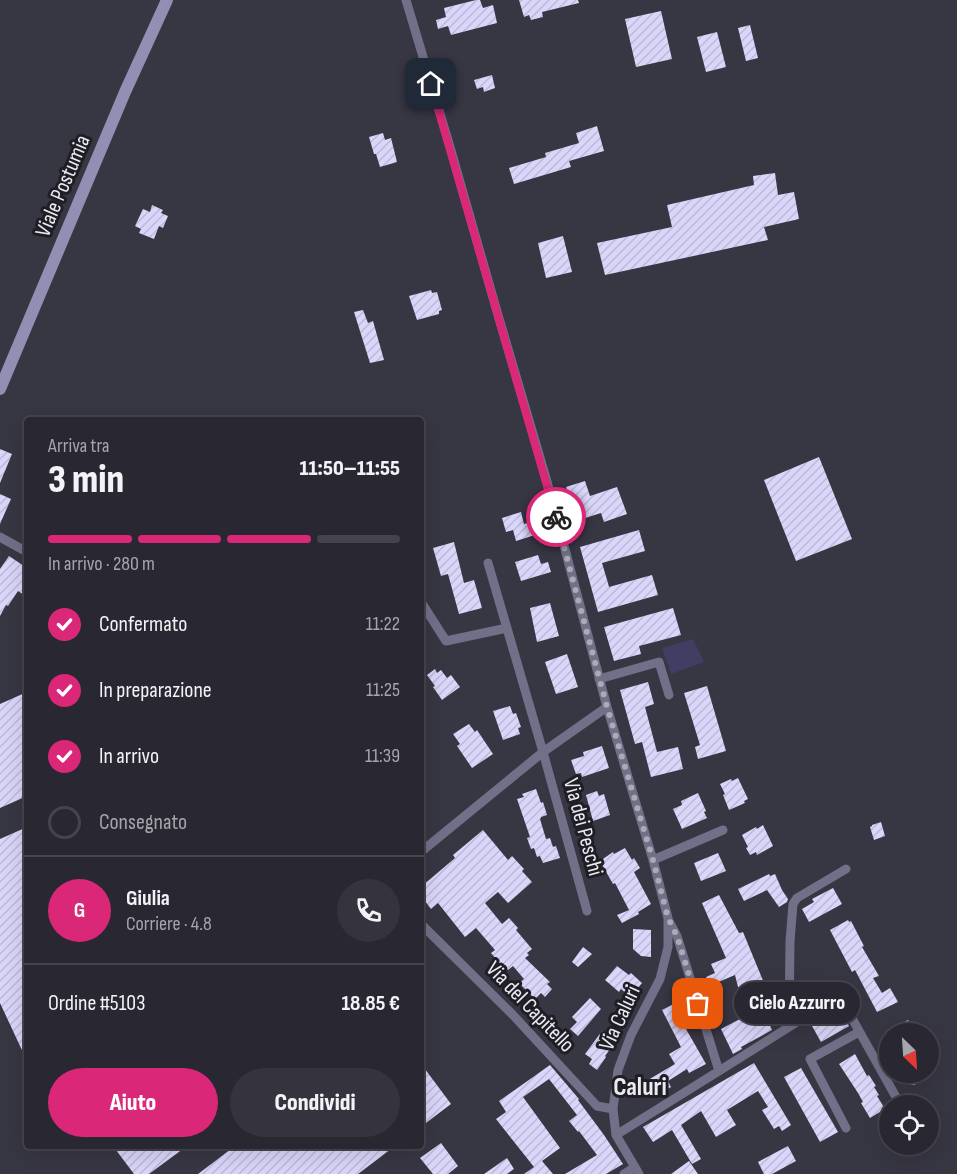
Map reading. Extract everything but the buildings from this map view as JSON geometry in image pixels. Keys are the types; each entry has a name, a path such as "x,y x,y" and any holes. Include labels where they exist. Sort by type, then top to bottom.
{"main road":[{"name":"Viale Postumia","path":"0,389 167,0"}],"street":[{"name":"Via Caluri","path":"406,0 547,483 599,679 668,918 677,936 719,1071"},
{"path":"0,537 24,550"},
{"name":"Via dei Peschi","path":"488,563 586,911"},
{"path":"424,607 446,641 507,628"},
{"path":"599,679 659,662 669,695"},
{"name":"Via dei Peschi","path":"424,848 543,752 607,707"},
{"path":"653,860 723,830"},
{"path":"789,1027 792,904 797,898 846,869"},
{"name":"Via Caluri","path":"624,1174 637,1171 616,1135 613,1109 618,1070 631,1035 660,979 668,947 668,918"},
{"name":"Via del Capitello","path":"424,927 513,1015 597,1106 613,1109"},
{"path":"616,1135 839,995 895,1095"},
{"path":"846,1128 810,1059 859,1032"}],"shaded area":[{"path":"693,639 704,662 671,674 662,648"}],"way so far":[{"path":"556,517 607,707 668,918 677,936 698,1004"}],"place":[{"name":"Cielo Azzurro","path":"698,1004"}],"district":[{"name":"Caluri","path":"640,1087"}],"route":[{"path":"431,84 556,517"}]}
